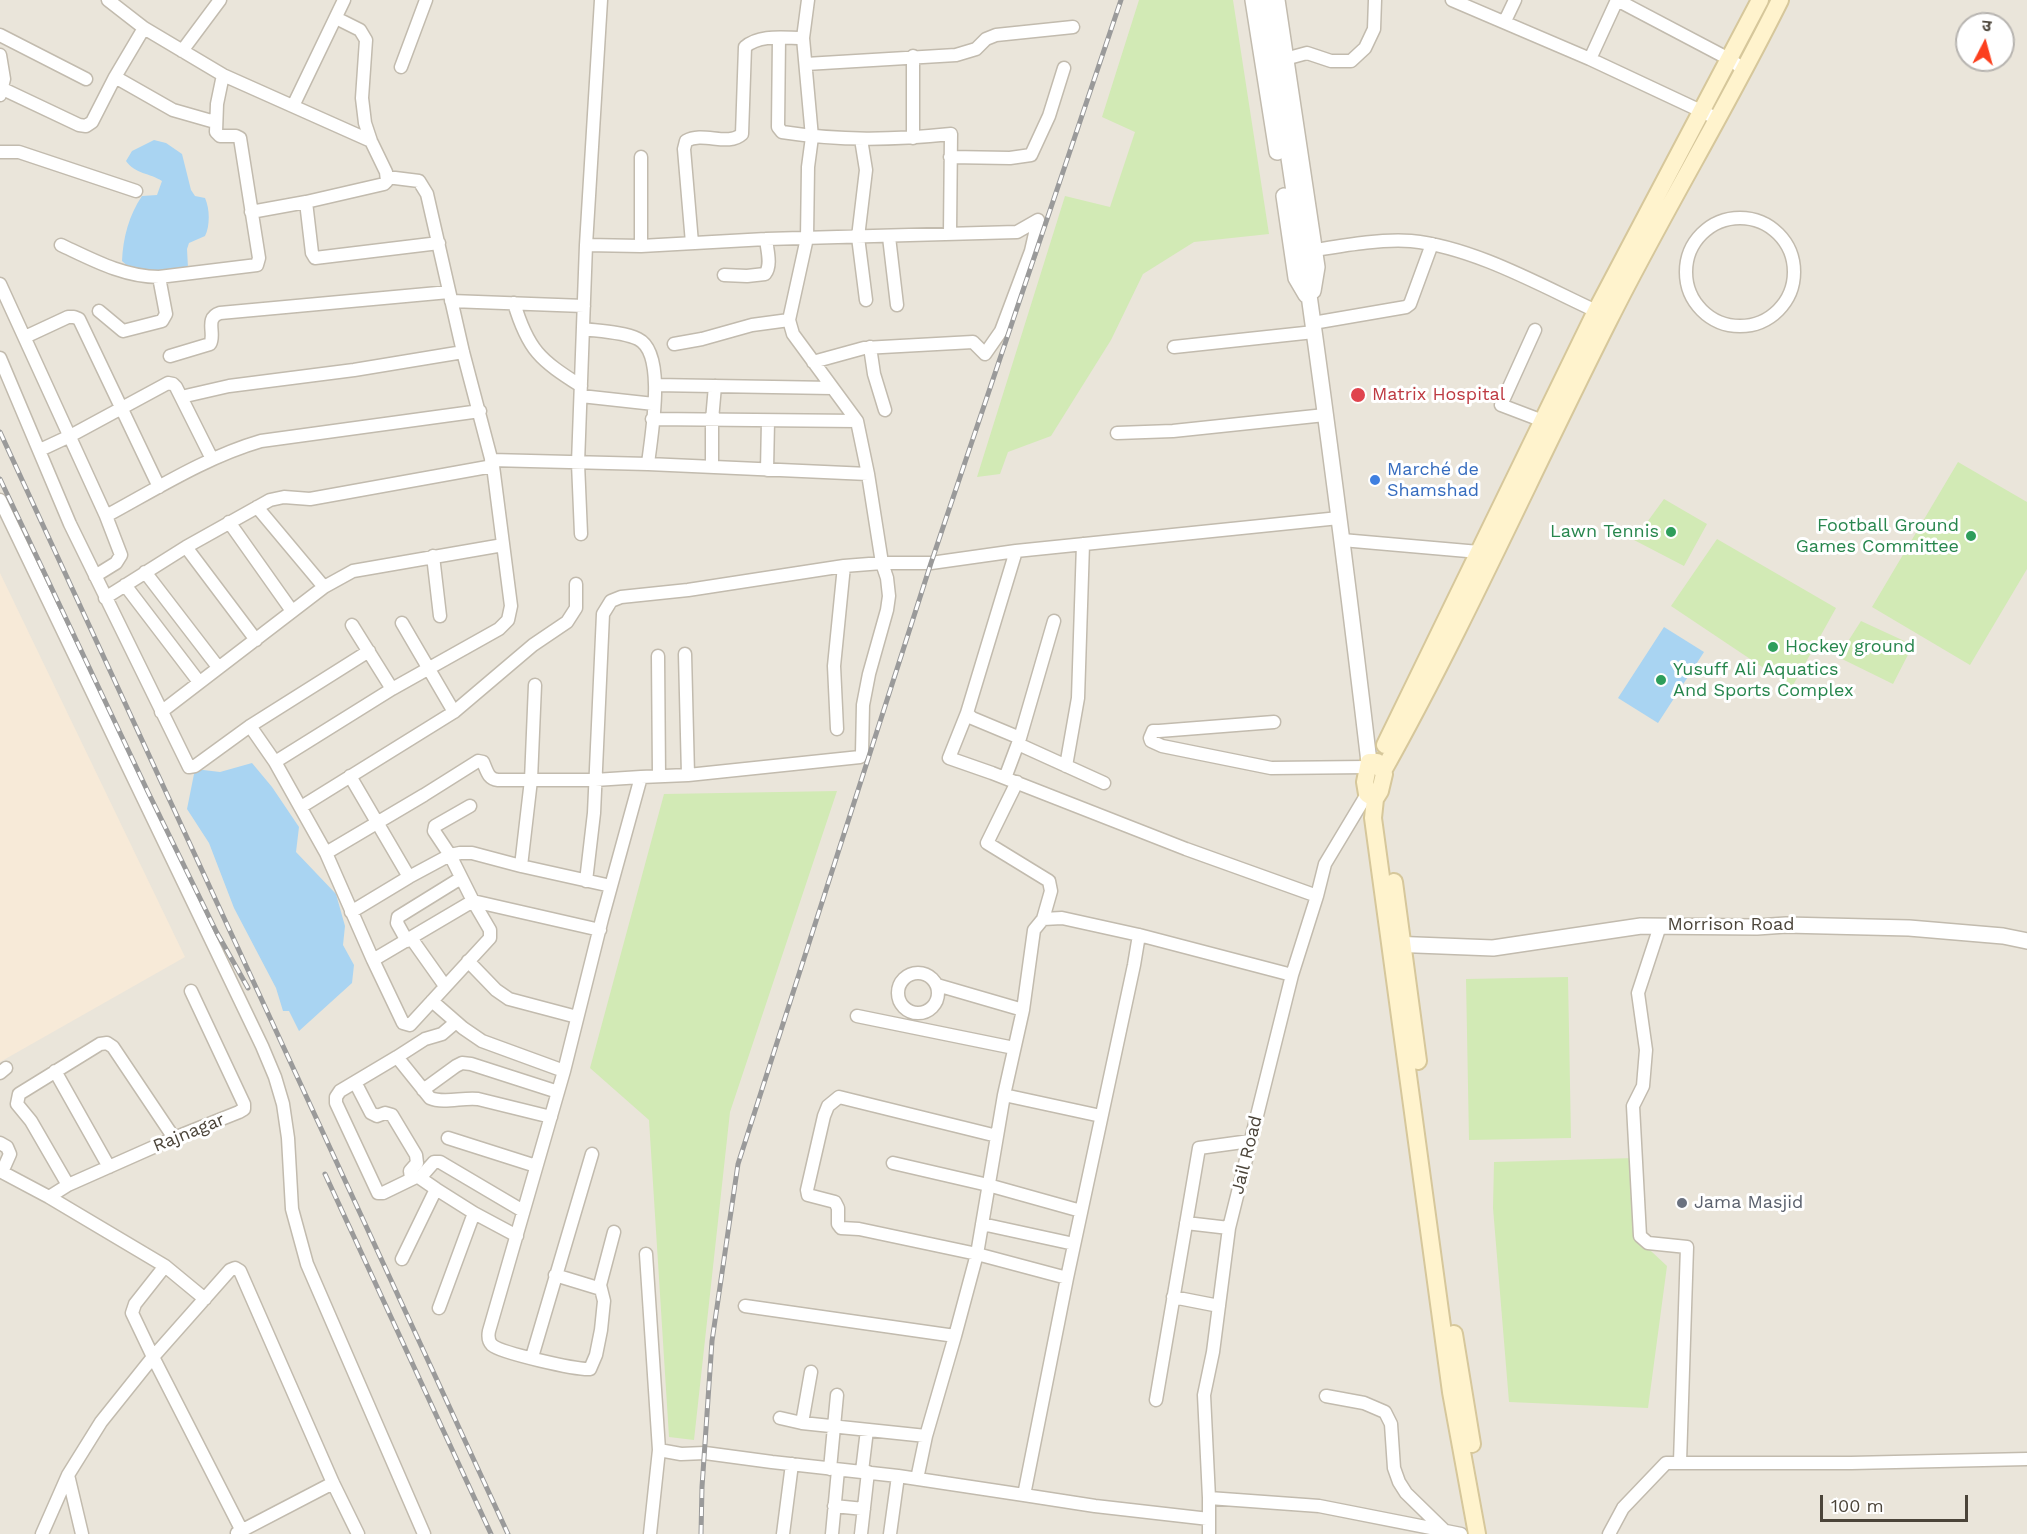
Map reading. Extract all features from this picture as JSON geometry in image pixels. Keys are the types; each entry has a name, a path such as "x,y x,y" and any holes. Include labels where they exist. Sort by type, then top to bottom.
{"main road":[{"path":"1374,765 1486,574 1710,115 1729,59 1760,0"},
{"path":"1487,1534 1451,1311 1397,944 1373,818 1374,794 1365,782 1596,311 1668,173 1745,70 1780,0"},
{"path":"1397,944 1451,1392 1477,1534"}],"street":[{"path":"108,0 144,28 223,75 371,141"},
{"path":"182,51 220,0"},
{"path":"293,106 344,0"},
{"path":"401,67 426,0"},
{"path":"581,534 578,463 586,245 601,0"},
{"path":"326,853 478,761 483,762 492,779 595,780 687,775 860,757 863,705 889,596 887,578 882,563 857,421 793,334 789,320 807,238 808,167 812,137 803,38 808,0"},
{"path":"1253,0 1296,278 1311,303"},
{"path":"1264,0 1311,303 1338,518 1374,765 1271,768 1162,746 1155,744 1150,738 1153,731 1159,730 1274,722"},
{"path":"1277,0 1317,267 1311,303"},
{"path":"1285,59 1307,53 1331,61 1351,61 1365,48 1374,29 1375,0"},
{"path":"1452,0 1505,21 1710,115"},
{"path":"1505,21 1515,0"},
{"path":"1590,59 1617,0 1729,59 1745,70"},
{"path":"251,212 384,184 387,177 365,123 362,98 366,40 360,30 336,18"},
{"path":"806,64 969,52 976,49 986,39 996,35 1073,27"},
{"path":"0,55 3,66 1,92 86,126 92,122 144,28"},
{"path":"0,35 86,79"},
{"path":"779,38 778,127 782,132 812,137 861,139 913,138 951,134 950,232"},
{"path":"692,243 684,148 686,141 691,138 737,138 742,134 745,47 761,39 803,38"},
{"path":"913,138 914,56"},
{"path":"951,157 1010,158 1031,155 1049,116 1064,68"},
{"path":"61,245 128,274 159,277 257,265 259,258 240,138 218,135 215,122 223,75"},
{"path":"115,77 173,110 215,122"},
{"path":"861,139 866,170 858,237 866,300"},
{"path":"0,152 19,152 30,155 136,191"},
{"path":"640,246 641,157"},
{"path":"275,762 392,689 499,629 508,620 511,606 492,463 424,187 419,181 387,177"},
{"path":"306,202 312,252 315,258 439,243"},
{"path":"1748,218 1768,225 1785,238 1795,258 1796,279 1787,298 1766,320 1756,326 1734,328 1714,321 1697,307 1687,288 1686,266 1692,246 1707,229 1726,219 1748,218"},
{"path":"586,245 640,246 766,239 889,237 950,232 1017,232 1038,220 1031,251 1001,331 985,354 973,342 870,347 813,362"},
{"path":"889,237 897,305"},
{"path":"724,275 765,274 769,263 766,239"},
{"path":"1315,250 1350,244 1409,241 1432,244 1493,263 1596,311"},
{"path":"1174,347 1314,328 1406,308 1410,304 1432,244"},
{"path":"99,311 123,331 162,321 166,314 159,277"},
{"path":"0,284 106,516 121,555 116,562 95,576"},
{"path":"170,356 210,344 213,340 211,321 215,315 220,314 450,296 514,303 584,306"},
{"path":"514,303 529,344 544,360 581,391 654,404"},
{"path":"25,337 68,318 79,319 159,487"},
{"path":"674,344 752,325 789,320"},
{"path":"583,329 637,338 648,345 653,358 655,385 648,464"},
{"path":"1535,330 1501,405 1543,421"},
{"path":"870,347 874,374 885,410"},
{"path":"181,397 229,386 366,368 463,352"},
{"path":"0,358 105,598 188,766 191,768 250,726 369,651"},
{"path":"39,450 122,409 168,383 176,387 212,459"},
{"path":"655,385 832,387"},
{"path":"712,467 715,386"},
{"path":"106,516 212,459 234,449 261,441 480,411"},
{"path":"1117,433 1173,431 1325,415"},
{"path":"652,419 768,422 857,421"},
{"path":"767,470 768,422"},
{"path":"105,598 186,547 270,500 284,497 310,499 492,463 648,464 868,474"},
{"path":"0,500 275,1077 283,1104 288,1138 292,1209 307,1264 424,1534"},
{"path":"257,507 324,587"},
{"path":"586,881 594,813 603,614 611,601 621,597 688,590 844,566 931,562 1016,551 1338,518"},
{"path":"229,522 292,611"},
{"path":"1342,540 1479,552"},
{"path":"1066,766 1078,698 1083,544"},
{"path":"161,712 324,587 353,571 503,545"},
{"path":"186,547 256,640"},
{"path":"1016,551 967,713 949,758 1186,849 1317,896"},
{"path":"433,556 440,616"},
{"path":"837,729 834,666 844,566"},
{"path":"145,572 218,667"},
{"path":"301,807 454,712 533,645 567,622 576,608 576,584"},
{"path":"125,585 199,682"},
{"path":"917,1479 926,1436 977,1254 996,1136 1023,1010 1034,930 1043,919 1051,891 1049,881 987,843 1011,780 1019,741 1054,621"},
{"path":"402,623 454,712"},
{"path":"352,625 392,689"},
{"path":"685,654 687,775"},
{"path":"658,656 658,776"},
{"path":"521,866 531,780 535,685"},
{"path":"967,713 972,718 1104,783"},
{"path":"250,726 275,762 326,853 373,960 406,1025 410,1025 490,938 490,930 472,901 434,828 470,806"},
{"path":"350,776 409,877"},
{"path":"615,1232 601,1281 604,1301 601,1330 593,1366 590,1369 532,1357 493,1345 488,1338 564,1071 641,777"},
{"name":"Jail Road","path":"1209,1534 1204,1395 1213,1352 1229,1228 1292,975 1325,864 1374,794"},
{"path":"351,912 409,877 450,855 460,853 472,853 611,886"},
{"path":"445,986 397,923 398,917 461,878"},
{"path":"373,960 472,901 600,930"},
{"path":"1043,919 1062,918 1138,935 1292,975"},
{"name":"Morrison Road","path":"1397,944 1493,948 1641,926 1786,925 1909,928 2003,936 2027,941"},
{"path":"1660,926 1638,993 1646,1050 1643,1086 1633,1106 1640,1236 1648,1244 1687,1246 1680,1462"},
{"path":"1024,1495 1074,1244 1134,965 1138,935"},
{"path":"468,961 496,990 509,999 577,1017"},
{"path":"937,986 1023,1010"},
{"name":"Rajnagar","path":"49,1197 68,1185 244,1109 244,1104 190,991"},
{"path":"432,1001 482,1041 564,1071"},
{"path":"857,1016 1014,1048"},
{"path":"456,1022 442,1034 425,1039 340,1091 336,1097 336,1103 378,1192 383,1193 415,1178 434,1162 440,1162 523,1211"},
{"path":"68,1185 31,1121 17,1104 19,1094 100,1044 107,1043 112,1047 174,1138"},
{"path":"397,1057 430,1098 436,1101 466,1097 551,1117"},
{"path":"423,1090 462,1063 558,1092"},
{"path":"54,1071 109,1167"},
{"path":"355,1082 371,1113 377,1116 385,1113 392,1115 417,1155 417,1162 410,1171 415,1178 517,1236"},
{"path":"1004,1095 1101,1116"},
{"path":"996,1136 839,1097 828,1106 824,1116 808,1195 835,1202 838,1208 838,1224 842,1227 977,1254 1067,1278"},
{"path":"448,1138 536,1166"},
{"path":"1156,1400 1199,1149 1250,1141"},
{"path":"0,1143 7,1147 10,1154 1,1172 49,1197 165,1266 205,1299"},
{"path":"532,1357 592,1154"},
{"path":"893,1163 988,1185 1081,1211"},
{"path":"402,1259 436,1189"},
{"path":"439,1308 474,1213"},
{"path":"1186,1223 1229,1228"},
{"path":"982,1224 1074,1244"},
{"path":"646,1254 659,1450 650,1534"},
{"path":"165,1266 133,1308 134,1318 239,1532 333,1483"},
{"path":"42,1534 68,1475 101,1422 153,1357 230,1270 235,1269 240,1271 333,1483 358,1534"},
{"path":"555,1275 601,1289"},
{"path":"1173,1297 1219,1306"},
{"path":"745,1306 955,1336"},
{"path":"802,1423 811,1372"},
{"path":"832,1534 834,1426 837,1395"},
{"path":"1326,1396 1364,1403 1385,1412 1391,1424 1394,1468 1399,1482 1406,1493 1444,1531"},
{"path":"780,1418 802,1423 926,1436"},
{"path":"861,1534 867,1430"},
{"path":"659,1450 681,1454 705,1453 898,1476 1095,1506 1209,1518"},
{"path":"1609,1534 1623,1508 1666,1463 1851,1463 2027,1459"},
{"path":"783,1534 792,1464"},
{"path":"68,1475 82,1534"},
{"path":"890,1534 898,1476"},
{"path":"1209,1498 1319,1506 1461,1534"},
{"path":"834,1506 864,1509"}],"shaded area":[{"path":"0,0 2027,0 2027,1534 0,1534"},
{"path":"0,573 185,957 0,1062"}],"green space":[{"path":"1139,0 1233,0 1269,234 1194,242 1143,274 1111,340 1051,436 1008,452 1000,474 977,477 1065,196 1110,207 1135,132 1102,117"},
{"name":"Football Ground Games Committee","path":"1958,462 2027,502 2027,569 1970,665 1872,607"},
{"name":"Lawn Tennis","path":"1664,499 1707,524 1684,566 1634,540"},
{"name":"Hockey ground","path":"1717,539 1836,608 1792,687 1671,606"},
{"path":"1861,621 1913,645 1893,684 1838,657"},
{"path":"837,791 730,1112 694,1440 669,1437 649,1120 590,1068 664,794"},
{"path":"1568,977 1571,1138 1469,1140 1466,979"},
{"path":"1635,1158 1637,1238 1667,1266 1648,1408 1509,1402 1493,1208 1494,1162"}],"water":[{"path":"154,140 166,143 182,154 191,190 195,196 205,198 207,202 209,217 207,232 205,236 189,243 188,268 145,272 122,261 125,235 134,211 142,196 157,195 162,181 138,171 126,161 132,151"},
{"path":"1664,627 1704,652 1658,723 1618,698"},
{"path":"252,763 272,787 299,827 296,852 336,894 345,926 343,945 354,965 352,983 299,1031 289,1011 283,1011 276,988 234,908 209,843 187,809 195,769 220,772"}],"railway":[{"path":"701,1534 712,1341 738,1164 931,563 1121,0"},
{"path":"0,432 508,1534"},
{"path":"0,479 148,792 217,933 248,988"},
{"path":"325,1174 491,1534"}],"place":[{"name":"Matrix Hospital","path":"1358,395"},
{"name":"Marché de Shamshad","path":"1375,480"},
{"name":"Lawn Tennis","path":"1671,532"},
{"name":"Football Ground Games Committee","path":"1971,536"},
{"name":"Hockey ground","path":"1773,647"},
{"name":"Yusuff Ali Aquatics And Sports Complex","path":"1661,680"},
{"name":"Jama Masjid","path":"1682,1203"}]}
